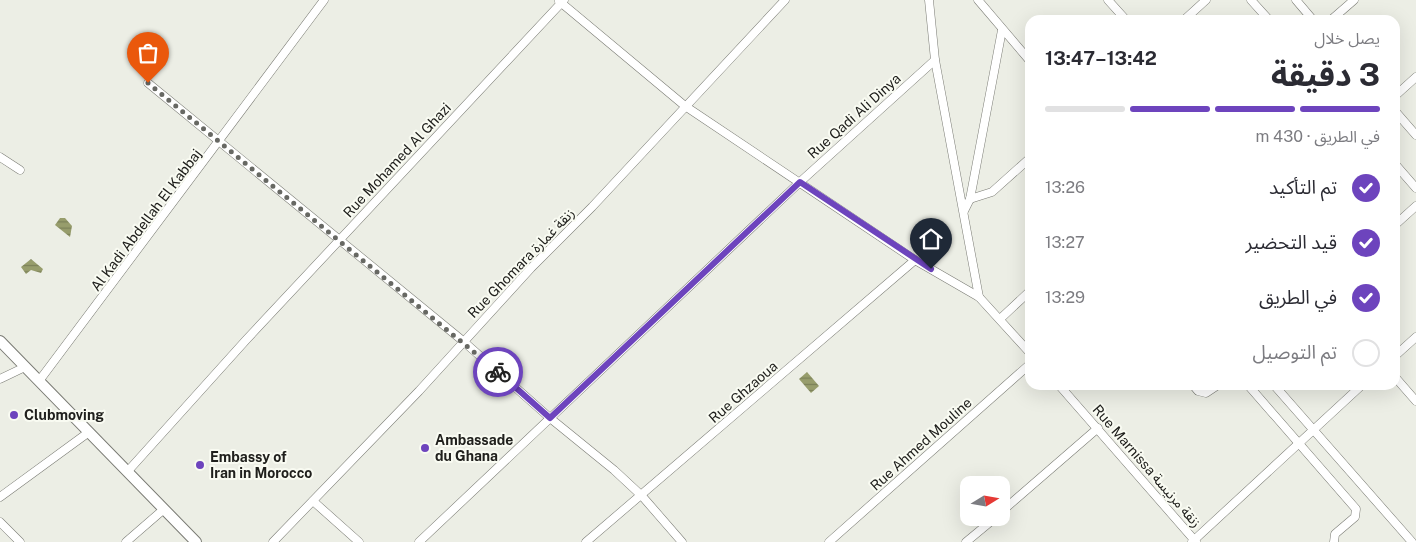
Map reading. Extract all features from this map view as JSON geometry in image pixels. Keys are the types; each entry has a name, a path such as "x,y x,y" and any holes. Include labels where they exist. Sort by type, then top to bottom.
{"main road":[{"path":"0,341 196,542"}],"street":[{"name":"Al Kadi Abdellah El Kabbaj","path":"39,382 220,142 324,0"},
{"name":"Rue Ghomara زنقة غمارة","path":"273,542 785,0"},
{"path":"929,0 935,60 979,298"},
{"path":"978,0 1025,55"},
{"path":"1108,0 1122,15"},
{"path":"1190,15 1206,0"},
{"path":"1251,0 1264,15"},
{"path":"1296,0 1309,15"},
{"path":"1338,15 1354,0"},
{"path":"561,1 685,106 915,260 979,298 1025,347"},
{"name":"Rue Mohamed Al Ghazi","path":"128,471 561,1"},
{"path":"964,211 970,199 1002,30"},
{"name":"Rue Qadi Ali Dinya","path":"419,542 800,182 935,60"},
{"path":"1400,91 1416,77"},
{"path":"148,83 464,341 550,418 614,470 642,496 682,542"},
{"path":"1400,117 1416,135"},
{"path":"0,157 20,170"},
{"path":"970,199 982,197 992,192 1025,162"},
{"path":"1400,170 1416,188"},
{"path":"1400,220 1416,206"},
{"name":"Rue Ghzaoua","path":"586,542 642,496 915,260"},
{"path":"1000,319 1025,296"},
{"path":"1400,351 1416,337"},
{"path":"0,379 25,367"},
{"name":"Rue Ahmed Mouline","path":"829,542 1025,368"},
{"path":"1400,384 1416,402"},
{"name":"Rue Marnissa زنقة مرنيسة","path":"1064,390 1194,541"},
{"path":"1198,390 1206,393 1210,390"},
{"path":"1252,390 1356,509 1355,517 1335,534 1334,542"},
{"path":"1278,390 1412,542"},
{"path":"1194,541 1312,429 1356,390"},
{"path":"1010,504 1098,428"},
{"path":"0,497 89,432"},
{"path":"312,501 359,542"},
{"path":"126,542 164,509"},
{"path":"0,522 20,542"},
{"path":"966,542 985,526"}],"shaded area":[{"path":"60,218 65,218 72,226 70,237 55,225"},
{"path":"31,259 43,269 41,273 31,270 26,274 21,267"},
{"path":"807,372 819,386 811,393 799,379"}],"way so far":[{"path":"148,83 464,341 498,372"}],"place":[{"name":"Clubmoving","path":"14,415"},
{"name":"Ambassade du Ghana","path":"425,448"},
{"name":"Embassy of Iran in Morocco","path":"200,465"}],"route":[{"path":"498,372 550,418 602,371 800,182 931,269"}]}
